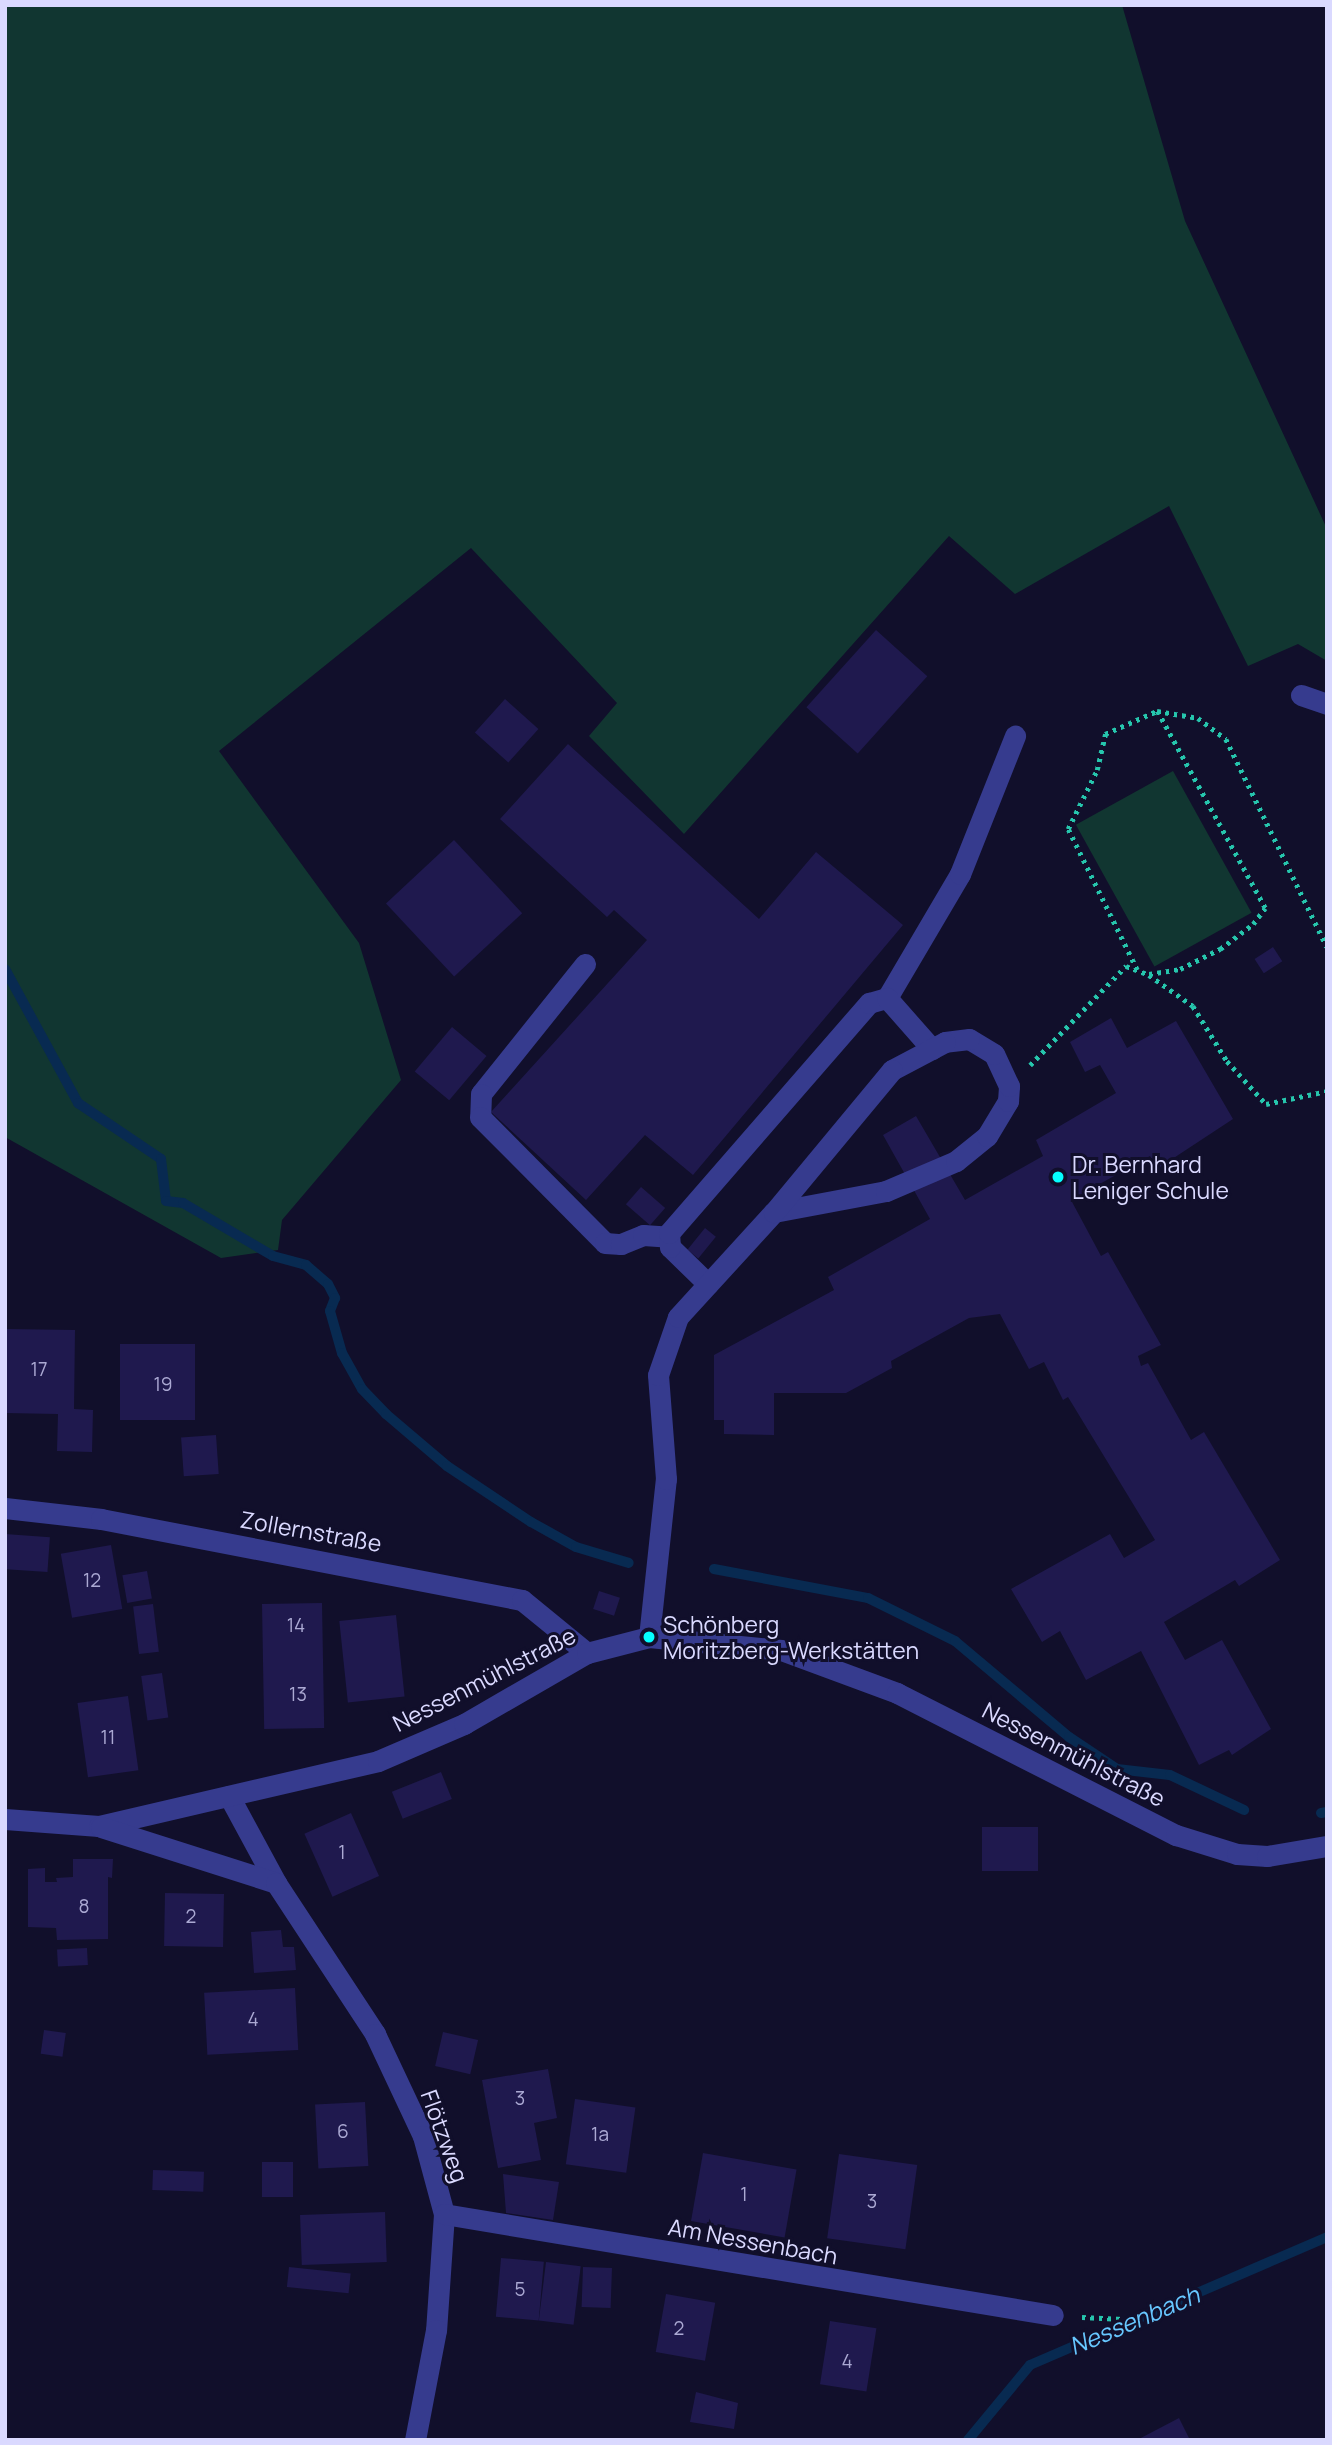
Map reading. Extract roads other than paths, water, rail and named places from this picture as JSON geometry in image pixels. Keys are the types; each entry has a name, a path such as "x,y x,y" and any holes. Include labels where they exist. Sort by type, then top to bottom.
{"street":[{"path":"1301,695 1327,704"},
{"path":"708,1284 670,1247 669,1237 869,1003 887,998 960,874 1015,736"},
{"path":"585,964 481,1094 480,1117 605,1243 621,1244 643,1235 669,1237"},
{"path":"887,998 932,1049"},
{"path":"649,1637 666,1479 657,1375 678,1317 774,1212 892,1070 932,1049 969,1039 995,1054 1009,1086 1008,1101 987,1136 956,1161 886,1191 774,1212"},
{"name":"Zollernstraße","path":"5,1508 101,1519 522,1600 587,1653"},
{"name":"Nessenmühlstraße","path":"5,1819 99,1826 378,1761 464,1724 587,1653 649,1637 780,1650 897,1693 1176,1835 1200,1843 1237,1854 1267,1856 1327,1846"},
{"name":"Flötzweg","path":"229,1796 276,1883 375,2034 423,2136 444,2214 436,2330 415,2440"},
{"path":"99,1826 276,1883"},
{"name":"Am Nessenbach","path":"444,2214 1053,2315"}],"waterway":[{"path":"5,969 78,1103 161,1159 166,1201 183,1203 273,1256 306,1265 328,1284 335,1298 330,1311 342,1353 362,1389 386,1414 447,1466 531,1522 576,1547 629,1563"},
{"path":"714,1569 868,1598 955,1641 1069,1737 1117,1769 1170,1775 1244,1810"},
{"path":"1321,1813 1327,1812"},
{"name":"Nessenbach","path":"968,2440 1030,2365 1327,2237"}],"place":[{"name":"Dr. Bernhard Leniger Schule","path":"1058,1177"},
{"name":"Schönberg Moritzberg-Werkstätten","path":"649,1637"}]}
